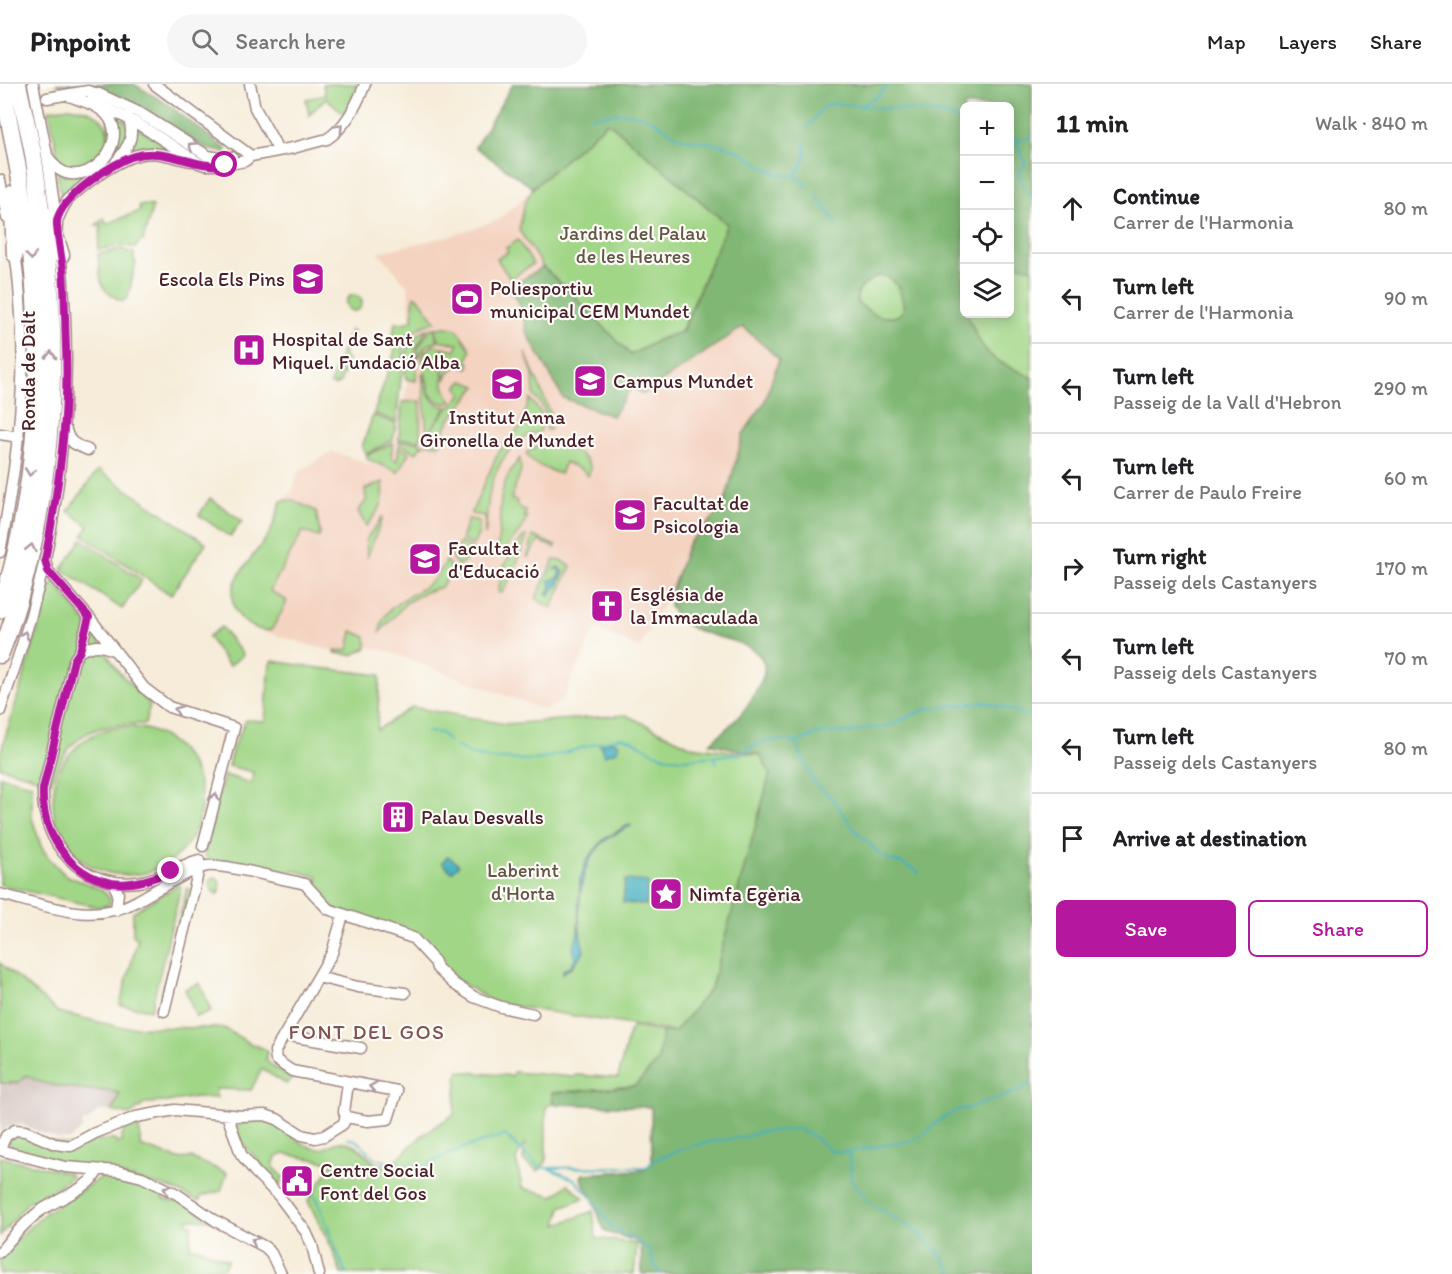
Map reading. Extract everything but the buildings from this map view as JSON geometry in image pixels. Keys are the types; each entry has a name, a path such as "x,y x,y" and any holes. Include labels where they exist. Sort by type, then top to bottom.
{"highway":[{"name":"Ronda de Dalt","path":"0,610 17,544 29,480 37,389 37,336 33,273 24,206 2,84"},
{"name":"Ronda de Dalt","path":"0,655 21,593 48,459 52,332 40,156 18,84"},
{"path":"13,140 11,172 15,254"},
{"path":"40,156 61,255"}],"street":[{"path":"0,711 32,612 45,560 62,463 65,426 66,351 61,255 57,221 40,156 33,84"},
{"path":"154,84 249,155"},
{"path":"250,84 255,108 275,144"},
{"path":"47,98 88,92 99,94 161,125 208,156 221,158 293,148 323,141 348,118 365,84"},
{"path":"90,104 99,94"},
{"path":"40,156 59,171 74,176 89,170 108,155 114,141 112,125 104,112 68,96"},
{"path":"57,221 69,200 112,166 125,152 132,132 129,120 118,102"},
{"path":"90,104 97,104 155,134 198,163"},
{"path":"112,166 133,156 147,153 164,154 218,166 245,161 249,155"},
{"path":"0,180 3,220 15,254 22,339 19,437 0,552"},
{"path":"62,463 68,453 88,450 69,440 65,426"},
{"path":"0,434 19,437"},
{"path":"45,560 48,571 89,617 144,688 169,707 234,728 203,846"},
{"path":"89,617 64,698 42,802 53,838 71,862 112,883 153,879 199,864 304,884 328,909 413,938 435,962 437,968 474,998 533,1014"},
{"path":"80,651 101,645 113,650"},
{"path":"0,894 77,913 94,914 125,908 199,864"},
{"path":"164,1011 199,864"},
{"path":"112,883 118,893 116,910"},
{"path":"343,915 332,953 274,1052 276,1060 292,1071 397,1091 388,1119 368,1121 346,1117"},
{"path":"318,977 358,987 405,993"},
{"path":"284,1035 361,1048"},
{"path":"281,1274 271,1252 265,1247 216,1221 177,1194 142,1178 118,1171 55,1165 0,1149 6,1136 15,1130 24,1131 59,1145 71,1146 103,1130 151,1113 175,1110 227,1115 268,1115 302,1135 315,1138 324,1136 343,1124 346,1117 344,1112 348,1083"},
{"path":"227,1115 241,1154 279,1196 306,1232 312,1245 319,1274"},
{"path":"65,1195 79,1181 82,1169"},
{"path":"0,1252 35,1215 87,1183 98,1170"}],"shaded area":[{"name":"Campus Mundet","path":"513,84 779,359 764,403 743,434 725,502 688,544 671,592 640,648 595,629 562,702 545,710 386,651 368,647 354,656 263,631 243,621 233,605 232,592 242,571 255,556 270,532 281,501 292,491 299,471 332,452 389,469 413,356 408,287 379,252 454,235 498,220 533,189 475,147"},
{"path":"27,1075 94,1090 121,1093 112,1111 98,1111 87,1122 85,1121 81,1126 83,1128 70,1140 57,1139 21,1124 9,1127 0,1133 0,1083 8,1084"}],"green space":[{"path":"57,84 134,84 166,103 226,149 225,152 203,147 158,117 117,96 88,88"},
{"path":"323,84 358,84 343,113 326,98 309,115 306,99 325,95"},
{"path":"513,84 1032,84 1032,269 1014,264 1014,102 960,102 960,318 969,318 980,342 995,359 1032,378 1032,1274 642,1274 641,1246 636,1241 606,1232 602,1224 581,1178 583,1174 644,1170 652,1162 651,1107 553,1104 552,1093 635,1086 658,1061 662,1032 675,1032 711,988 770,774 760,755 710,743 744,711 764,672 763,661 756,652 746,646 694,629 683,622 670,607 671,592 688,544 725,502 743,434 764,403 779,359 743,327 643,394 632,387 612,416 563,398 527,333 520,305 510,287 543,267 631,355 660,339 682,332 727,224 608,122 533,188 475,147","holes":["878,276 889,278 900,291 904,309 899,315 882,317 857,302 858,293 863,286"]},
{"path":"69,107 90,112 102,120 107,131 106,143 100,154 78,168 64,168 56,156 49,110"},
{"path":"108,113 125,120 129,129 118,155 68,193 62,201 57,172 65,176 109,156"},
{"name":"Jardins del Palau de les Heures","path":"608,122 727,224 681,332 660,339 631,355 543,267 519,230 525,202 533,188"},
{"path":"133,125 185,157 129,155"},
{"path":"139,205 153,206 143,241 140,241 135,248 122,245 98,250 101,225 96,225 104,218 106,224 140,211"},
{"path":"518,240 533,264 510,279 497,259 508,252 506,248"},
{"path":"121,249 134,253 136,262 128,297 123,301 108,293 104,288 100,277 98,254"},
{"path":"1014,264 1032,269 1032,378 994,359 979,341 969,318 1014,318"},
{"path":"878,276 889,278 897,286 904,309 899,315 882,317 857,302 860,290 866,283"},
{"path":"354,295 360,297 362,303 360,309 354,311 348,309 346,303 348,297"},
{"path":"414,296 418,297 436,322 418,329 405,344 396,422 374,413 394,354 395,347 392,341 395,322 404,323 412,320"},
{"path":"434,328 437,341 425,346 418,358 418,348 430,329"},
{"path":"436,328 457,329 471,350 467,361 470,363 468,368 460,366 454,368 445,380 444,347 456,350 458,344 439,340"},
{"path":"427,329 415,351 416,381 406,379 405,364 408,350 415,338"},
{"path":"350,330 353,331 344,350 348,361 339,385 335,386 330,384"},
{"path":"435,345 442,347 443,382 452,401 447,404 437,401 430,394 422,358 425,350"},
{"path":"525,352 550,412 550,430 546,430 545,411 534,396 533,374"},
{"path":"422,372 431,399 447,407 427,434"},
{"path":"463,381 477,386 448,422 439,445 427,443 436,423 462,394 457,387"},
{"path":"530,399 541,413 541,431 528,435 518,442 501,462 488,499 485,535 485,516 471,514 498,453 520,427"},
{"path":"421,401 420,440 399,439 402,402"},
{"path":"373,415 396,424 393,440 366,454 362,447"},
{"path":"399,441 420,442 424,445 416,453"},
{"path":"553,442 574,450 583,457 591,468 588,476 582,470 565,462 560,474 536,464 526,453 539,445"},
{"path":"393,443 391,457 397,461 399,446 409,453 398,472 367,459 367,455"},
{"path":"520,458 521,470 511,499 517,501 516,504 526,512 524,516 527,517 521,530 503,552 497,548 502,491 511,470"},
{"path":"98,470 206,543 171,595 83,535 89,526 68,511"},
{"path":"383,482 381,506 366,526 358,511 366,501 365,489"},
{"path":"210,498 242,521 230,537 199,515"},
{"path":"292,500 316,511 320,534 318,537 303,531 270,591 286,600 286,604 272,629 262,630 243,621 238,614 232,599 233,588 237,578 270,532 281,501"},
{"path":"383,516 367,558 366,539"},
{"path":"468,519 479,521 479,533 473,545 461,540"},
{"path":"524,536 527,537 512,576 502,593 498,592 506,562"},
{"path":"533,536 556,546 555,548 539,541 527,558"},
{"path":"82,539 142,580 122,609 62,569"},
{"path":"460,543 472,548 467,559 458,566 451,557"},
{"path":"554,560 571,566 552,607 536,598"},
{"path":"446,561 453,570 441,587 423,593 406,603 380,632 386,614 432,581"},
{"path":"53,581 85,621 119,672 150,704 145,724 127,724 98,729 76,741 67,751 51,782 0,767 0,754"},
{"path":"221,627 243,655 229,666 208,637"},
{"path":"352,631 366,637 367,648 352,655 335,653 335,651 348,650"},
{"name":"Laberint d'Horta","path":"273,661 380,675 377,730 412,707 505,724 626,715 690,746 760,755 771,773 711,988 675,1032 494,1003 446,973 415,937 330,907 315,889 318,877 293,870 282,874 210,860 204,855 224,775 251,783 253,772 228,766 233,747 246,720 265,721 270,664"},
{"path":"127,727 155,732 180,748 196,773 201,801 196,829 180,854 155,870 127,875 99,870 74,854 58,829 53,801 58,773 74,748 99,732"},
{"path":"0,776 32,784 32,818 41,846 47,856 65,875 103,890 110,899 109,905 97,907 0,885"},
{"path":"212,878 217,878 220,884 218,894 214,893 209,882"},
{"path":"177,885 181,887 151,1010 120,1005 138,938 133,936 133,912"},
{"path":"187,888 190,889 160,1010 157,1010"},
{"path":"0,963 58,1012 119,1027 224,1028 249,1043 267,1050 266,1060 293,1078 286,1084 262,1069 251,1090 215,1089 217,1098 196,1097 146,1103 130,1115 112,1111 120,1093 47,1084 27,1075 18,1083 0,1083"},
{"path":"200,983 211,1011 196,1017 185,989"},
{"path":"633,1027 662,1032 658,1061 635,1086 552,1093 553,1104 546,1106 546,1162 538,1171 523,1161 525,1143 516,1159 522,1188 554,1196 568,1184 584,1198 561,1207 557,1225 593,1211 596,1238 637,1244 634,1274 341,1274 332,1248 308,1201 333,1163 285,1154 276,1157 273,1166 283,1177 280,1186 241,1141 235,1121 267,1121 305,1145 319,1149 338,1142 348,1143 358,1147 373,1162 388,1164 401,1156 415,1141 454,1114 458,1071 512,1076 514,1072 618,1078 629,1032"},
{"path":"133,1121 140,1132 140,1146 178,1159 191,1158 227,1173 221,1191 202,1196 199,1201 170,1188 11,1149 9,1140 14,1134 79,1147 94,1140 115,1140 117,1144 122,1141 121,1138 128,1124"},
{"path":"0,1157 69,1173 71,1177 51,1191 28,1202 0,1236"},
{"path":"113,1174 135,1179 164,1191 163,1199 185,1202 211,1220 188,1219 188,1224 192,1224 190,1247 202,1249 228,1260 224,1268 205,1268 190,1274 0,1274 0,1260 21,1235 45,1213 105,1175"}],"water":[{"path":"558,567 564,572 557,586 550,595 547,594 551,588 550,580 560,577 559,569 555,569"},
{"path":"613,741 619,744 617,751 604,755 600,745"},
{"path":"630,824 631,826 606,840 597,849 586,870 579,908 580,933 584,951 573,966 563,973 563,970 571,966 575,959 573,949 578,934 580,879 587,860 604,839"},
{"path":"448,856 459,865 452,872 442,863"},
{"path":"625,880 648,882 646,905 623,903"}],"waterway":[{"path":"862,105 878,96 888,84"},
{"path":"806,129 823,107 835,103 935,113 951,116 960,122"},
{"path":"591,117 616,114 639,115 654,121 678,137 730,147 772,171 787,175 795,175 802,164 805,156 804,143"},
{"path":"1014,138 1022,140 1032,136"},
{"path":"1018,140 1018,146 1026,163 1019,171 1020,179 1032,198"},
{"path":"795,175 808,187"},
{"path":"816,195 837,224"},
{"path":"456,746 470,754 491,759 538,760 621,737 632,740 655,753 671,758 686,759 739,754 761,742 780,740 795,743 818,734 849,733 882,727 925,709 984,702 1032,716"},
{"path":"427,732 441,733 448,741"},
{"path":"796,744 815,784 832,798 853,828 881,855 920,873"},
{"path":"714,757 717,763"},
{"path":"348,1139 360,1143 374,1158 424,1167 457,1150 505,1135 540,1168 647,1167 656,1159 688,1147 745,1137 760,1132 798,1129 814,1137 831,1151 846,1152 914,1140 957,1110 1022,1090 1032,1080"},
{"path":"847,1153 850,1157 851,1179 869,1202 913,1229 941,1255 953,1274"},
{"path":"550,1169 574,1179 593,1199 611,1227 645,1246 651,1252 652,1261 661,1274"},
{"path":"315,1194 346,1274"}],"place":[{"name":"Escola Els Pins","path":"308,279"},
{"name":"Poliesportiu municipal CEM Mundet","path":"467,299"},
{"name":"Hospital de Sant Miquel. Fundació Alba","path":"249,350"},
{"name":"Campus Mundet","path":"590,381"},
{"name":"Institut Anna Gironella de Mundet","path":"507,384"},
{"name":"Facultat de Psicologia","path":"630,515"},
{"name":"Facultat d'Educació","path":"425,559"},
{"name":"Església de la Immaculada","path":"607,606"},
{"name":"Palau Desvalls","path":"398,817"},
{"name":"Nimfa Egèria","path":"666,894"},
{"name":"Centre Social Font del Gos","path":"297,1181"}],"district":[{"name":"FONT DEL GOS","path":"367,1031"}],"route":[{"path":"171,871 153,879 112,883 87,872 71,862 53,838 42,802 64,698 89,617 48,571 45,560 62,463 65,426 66,351 63,273 57,221 69,200 112,166 133,156 164,154 205,165 225,165"}]}
